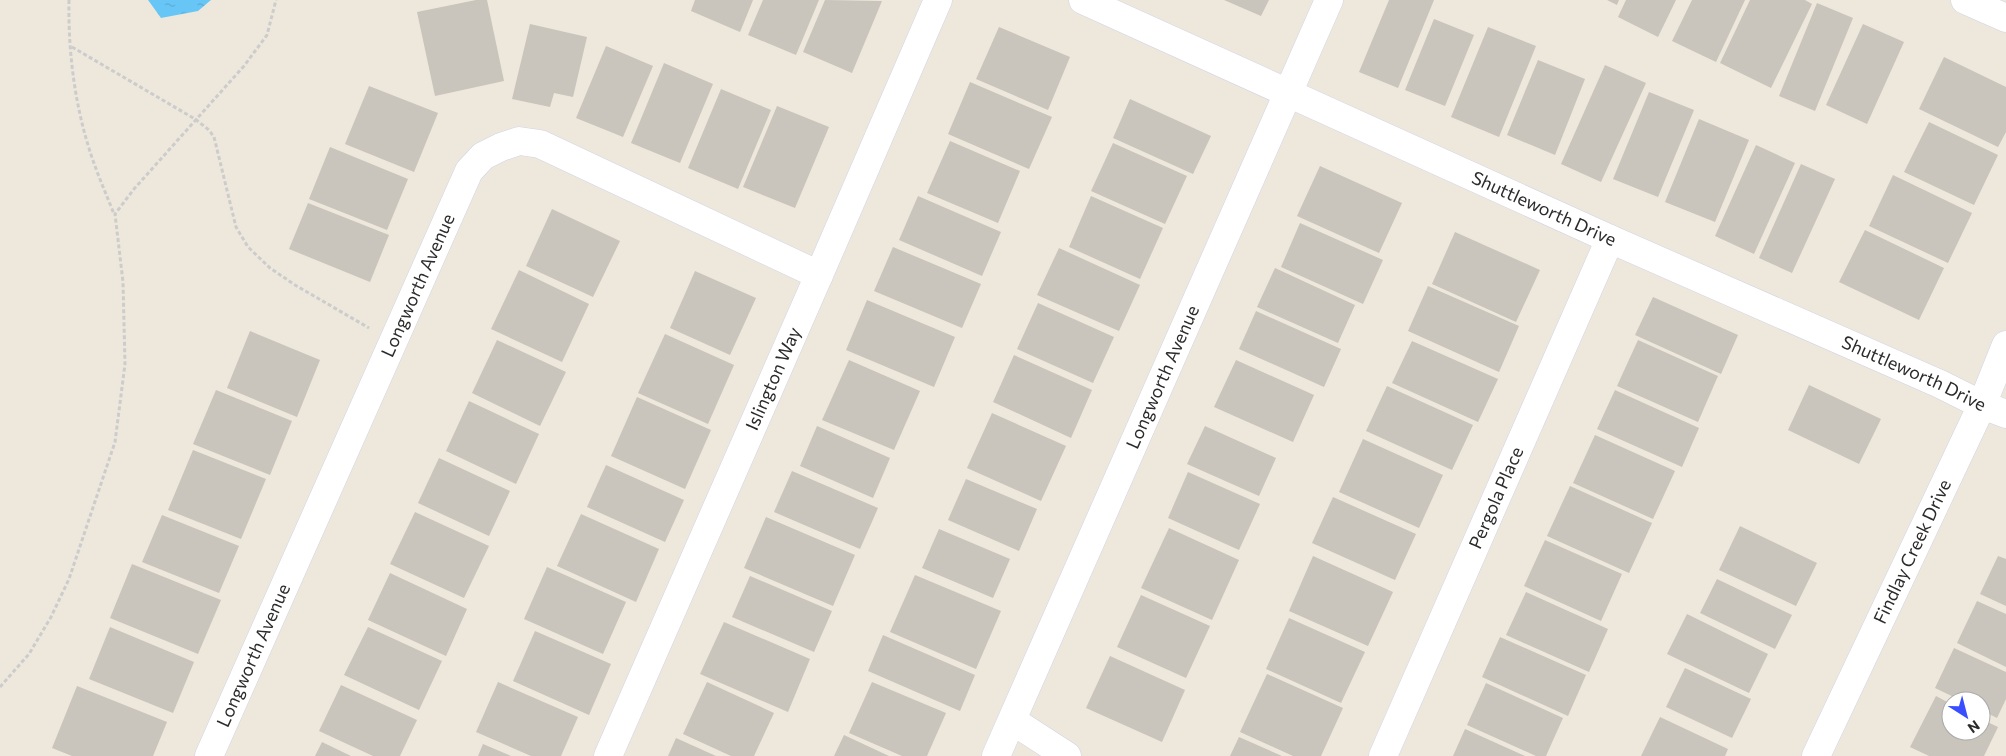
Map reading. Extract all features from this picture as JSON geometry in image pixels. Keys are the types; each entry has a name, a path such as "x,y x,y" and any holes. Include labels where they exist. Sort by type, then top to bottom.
{"street":[{"name":"Islington Way","path":"608,756 820,275 938,0"},
{"name":"Shuttleworth Drive","path":"1083,0 1610,239 1994,409"},
{"name":"Longworth Avenue","path":"996,756 1329,0"},
{"path":"1965,0 2006,18"},
{"name":"Longworth Avenue","path":"209,756 469,171 483,156 519,141 540,144 820,275"},
{"name":"Pergola Place","path":"1383,756 1610,239"},
{"name":"Findlay Creek Drive","path":"1816,756 1994,409 2006,345"},
{"path":"1013,721 1067,756"}],"path":[{"path":"0,687 30,654 69,579 115,442 125,364 123,282 115,214 88,147 81,119 75,90 69,0"},
{"path":"115,214 134,188 259,47 267,35 276,0"},
{"path":"72,47 195,119 209,130 214,137 236,227 248,247 270,268 295,285 354,321 394,340"}],"water":[{"path":"148,0 211,0 198,11 161,18"}],"building":[{"path":"476,0 487,0 504,81 435,96 417,12"},
{"path":"695,0 753,0 740,32 691,11"},
{"path":"763,0 819,0 796,55 748,35"},
{"path":"825,0 882,1 852,73 803,52"},
{"path":"1224,0 1269,0 1261,16"},
{"path":"1389,0 1434,0 1398,88 1359,72"},
{"path":"1607,0 1619,0 1617,5"},
{"path":"1626,0 1676,0 1658,37 1618,17"},
{"path":"1692,0 1745,0 1716,62 1672,41"},
{"path":"1750,0 1805,0 1812,4 1771,88 1720,63"},
{"path":"1817,3 1853,18 1815,111 1779,96"},
{"path":"1434,19 1474,35 1445,106 1405,90"},
{"path":"530,24 587,37 573,97 554,93 550,107 512,99"},
{"path":"1863,24 1904,42 1867,124 1826,105"},
{"path":"999,27 1070,57 1048,110 976,79"},
{"path":"1488,27 1536,46 1499,137 1451,117"},
{"path":"606,46 653,66 623,137 576,118"},
{"path":"1944,57 2006,87 2006,132 1998,147 1919,109"},
{"path":"1538,60 1585,79 1555,155 1507,135"},
{"path":"664,63 713,84 680,163 631,143"},
{"path":"1605,65 1646,83 1601,182 1561,164"},
{"path":"970,82 1052,117 1029,169 948,134"},
{"path":"369,86 438,113 414,172 345,144"},
{"path":"721,89 771,110 738,189 688,168"},
{"path":"1649,92 1694,110 1658,197 1613,179"},
{"path":"1130,99 1211,136 1193,174 1113,138"},
{"path":"777,106 829,127 795,208 743,187"},
{"path":"1699,119 1749,140 1715,222 1665,202"},
{"path":"1929,122 1998,155 1974,205 1904,172"},
{"path":"950,141 1020,171 998,223 927,193"},
{"path":"1113,143 1187,176 1165,224 1091,191"},
{"path":"1756,145 1795,163 1754,254 1715,236"},
{"path":"330,147 408,179 387,230 309,199"},
{"path":"1801,164 1835,179 1792,273 1759,258"},
{"path":"1320,166 1402,203 1379,253 1297,216"},
{"path":"1893,175 1972,213 1948,263 1869,226"},
{"path":"918,196 1001,232 982,276 899,240"},
{"path":"1091,196 1163,228 1140,279 1069,247"},
{"path":"308,203 389,235 370,282 289,249"},
{"path":"552,209 620,241 593,297 526,266"},
{"path":"1300,223 1383,260 1363,304 1281,267"},
{"path":"1865,230 1944,268 1919,320 1839,282"},
{"path":"1455,232 1540,270 1516,322 1432,284"},
{"path":"893,247 981,284 962,328 874,291"},
{"path":"1059,248 1140,285 1119,331 1037,295"},
{"path":"1275,268 1355,305 1338,343 1257,307"},
{"path":"519,270 589,304 562,362 491,329"},
{"path":"695,271 756,298 730,355 670,328"},
{"path":"1428,286 1519,326 1499,372 1408,331"},
{"path":"1653,297 1738,335 1721,374 1635,335"},
{"path":"867,300 955,337 934,387 846,350"},
{"path":"1038,303 1114,337 1093,383 1017,349"},
{"path":"1256,311 1341,349 1324,387 1239,349"},
{"path":"250,331 320,360 297,417 227,388"},
{"path":"665,334 734,365 708,424 638,393"},
{"path":"497,340 566,372 540,426 472,393"},
{"path":"1638,340 1718,376 1698,422 1617,386"},
{"path":"1412,341 1498,379 1478,422 1392,383"},
{"path":"1014,355 1092,390 1071,438 993,402"},
{"path":"849,360 920,391 894,450 822,420"},
{"path":"1236,360 1314,395 1293,442 1214,407"},
{"path":"1809,385 1881,419 1859,464 1788,430"},
{"path":"1387,386 1473,425 1452,470 1366,431"},
{"path":"216,390 292,421 270,475 193,444"},
{"path":"1615,390 1699,428 1682,467 1597,429"},
{"path":"637,397 711,430 685,489 611,456"},
{"path":"469,401 539,434 516,484 446,451"},
{"path":"992,413 1066,446 1041,501 967,468"},
{"path":"817,426 890,458 873,498 800,466"},
{"path":"1205,426 1276,458 1259,496 1187,464"},
{"path":"1595,435 1675,471 1653,519 1573,483"},
{"path":"1363,439 1443,475 1419,528 1339,492"},
{"path":"193,450 266,479 241,539 168,510"},
{"path":"439,458 510,491 489,536 418,503"},
{"path":"606,465 684,500 665,542 587,507"},
{"path":"792,471 878,508 860,549 774,512"},
{"path":"1188,472 1260,504 1239,550 1168,518"},
{"path":"966,479 1037,509 1019,551 948,520"},
{"path":"1570,486 1652,523 1629,573 1547,536"},
{"path":"1333,497 1416,534 1395,580 1312,543"},
{"path":"415,512 489,546 464,598 390,564"},
{"path":"581,514 659,549 636,602 557,566"},
{"path":"162,515 239,546 219,593 142,562"},
{"path":"766,517 855,555 833,606 744,568"},
{"path":"1740,526 1817,563 1796,606 1719,570"},
{"path":"1169,528 1239,560 1212,620 1141,588"},
{"path":"939,529 1010,559 993,598 922,568"},
{"path":"1545,540 1622,574 1601,621 1524,586"},
{"path":"1313,556 1393,592 1368,646 1289,611"},
{"path":"1998,556 2006,559 2006,606 1980,594"},
{"path":"132,564 221,600 198,654 110,618"},
{"path":"547,567 626,602 603,654 524,619"},
{"path":"390,573 467,609 446,656 368,620"},
{"path":"915,575 1001,611 976,669 890,632"},
{"path":"750,576 832,611 814,652 732,617"},
{"path":"1717,579 1792,615 1775,649 1700,613"},
{"path":"1526,592 1608,629 1589,672 1506,635"},
{"path":"1141,595 1210,626 1186,678 1117,647"},
{"path":"1977,601 2006,614 2006,667 1957,643"},
{"path":"1687,614 1768,654 1749,693 1667,654"},
{"path":"1289,618 1365,652 1341,703 1266,669"},
{"path":"724,622 810,659 788,712 700,674"},
{"path":"110,627 194,662 173,713 89,679"},
{"path":"368,627 442,661 419,710 344,675"},
{"path":"535,631 611,664 589,715 513,681"},
{"path":"883,635 975,675 960,711 868,671"},
{"path":"1500,637 1586,675 1568,716 1482,677"},
{"path":"1954,648 2006,672 2006,699 1997,718 1991,715 1991,691 1941,691 1935,688"},
{"path":"1110,656 1185,690 1162,742 1086,708"},
{"path":"1685,668 1751,699 1732,738 1666,707"},
{"path":"1267,674 1343,708 1321,756 1293,756 1240,732"},
{"path":"498,682 578,717 561,756 531,756 476,732"},
{"path":"707,682 774,713 754,756 731,756 683,734"},
{"path":"872,682 946,713 927,756 902,756 849,733"},
{"path":"1486,683 1563,718 1546,756 1536,756 1467,725"},
{"path":"341,685 417,720 400,756 373,756 319,731"},
{"path":"77,686 167,722 153,756 72,756 52,748"},
{"path":"1936,696 1941,699 1941,741 1991,741 1991,724 1998,727 1984,756 1929,756 1910,747"},
{"path":"1660,717 1728,749 1725,756 1641,756"},
{"path":"1465,729 1525,756 1453,756"},
{"path":"844,735 889,756 834,756"},
{"path":"1239,737 1282,756 1230,756"},
{"path":"676,738 716,756 668,756"},
{"path":"322,742 351,756 315,756"},
{"path":"483,744 511,756 478,756"}]}
